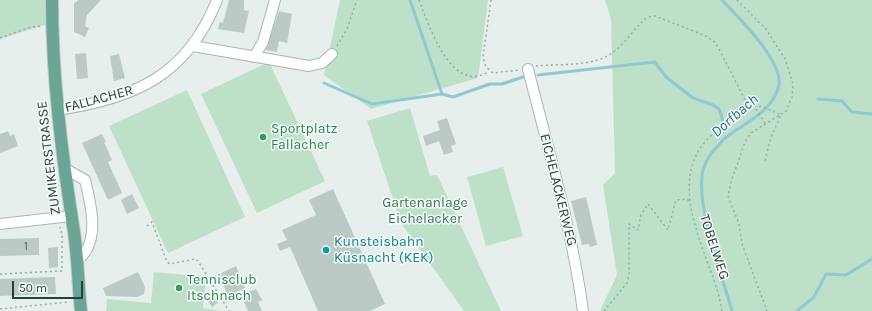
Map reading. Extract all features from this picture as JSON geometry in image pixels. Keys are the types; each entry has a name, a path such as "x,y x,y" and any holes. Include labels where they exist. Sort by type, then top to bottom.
{"main road":[{"name":"ZUMIKERSTRASSE","path":"52,0 57,110 77,260 81,306"}],"street":[{"name":"FALLACHER","path":"57,110 122,96 143,87 163,74 193,46 209,21 217,0"},
{"path":"254,57 263,42 275,0"},
{"path":"193,46 309,66 322,63 332,54"},
{"name":"EICHELACKERWEG","path":"528,69 579,280 583,311"},
{"path":"64,168 85,180 87,190 92,229 86,251 77,260"},
{"path":"0,224 71,216"}],"path":[{"path":"332,54 347,29 357,0"},
{"path":"418,0 439,48 450,64 463,72 476,76 482,76 489,71"},
{"path":"491,0 483,57 486,68 489,71 497,73 528,69 536,66 592,62 602,58 624,43 644,20 648,17 655,16 706,36 716,43 748,106"},
{"path":"737,0 766,29 789,67 792,84 792,97 786,111 764,123 752,133 745,142 731,182 728,196 739,224 742,244 767,311"},
{"path":"0,38 31,27 44,25"},
{"path":"764,123 752,105 757,104 781,115"},
{"name":"TOBELWEG","path":"722,311 718,291 694,224 689,182 698,152 716,132 748,106 752,105"},
{"path":"766,161 771,137 781,115"},
{"path":"604,311 627,283 629,274 629,224 638,230 641,215 648,204 668,230 676,200 687,199 691,203"},
{"path":"0,274 62,271 62,234 58,218"},
{"path":"147,226 152,222 167,262 170,264 190,259 195,259 198,261 229,311"},
{"path":"0,309 81,306"}],"green space":[{"path":"0,0 52,0 51,23 0,39"},
{"path":"340,0 488,0 478,78 371,109 324,75"},
{"path":"605,0 872,0 872,311 600,311 617,275 603,185 615,173 611,19"},
{"name":"Sportplatz Fallacher","path":"269,62 325,181 257,213 201,94"},
{"path":"187,90 245,217 168,253 109,126"},
{"name":"Gartenanlage Eichelacker","path":"410,108 430,176 437,175 501,311 464,311 401,223 367,121"},
{"path":"503,167 523,236 486,246 467,177"},
{"name":"Tennisclub Itschnach","path":"154,272 206,277 203,308 220,311 106,311 107,299 151,303"}],"building":[{"path":"78,0 101,0 87,15 85,26 89,28 85,37 74,32 74,4"},
{"path":"229,0 244,0 244,10 249,11 244,33 218,29 220,22 223,23"},
{"path":"279,11 292,14 287,43 279,41 277,52 266,50"},
{"path":"86,53 88,78 77,79 75,54"},
{"path":"119,54 125,78 114,81 110,56"},
{"path":"447,118 456,144 451,146 453,152 444,155 439,141 426,146 423,136 440,130 437,121"},
{"path":"8,131 10,136 14,134 18,146 0,153 0,134"},
{"path":"102,134 112,160 108,162 122,193 108,200 82,143"},
{"name":"Kunsteisbahn Küsnacht (KEK)","path":"333,189 385,304 370,311 318,311 290,247 280,251 277,244 287,240 282,230 316,215 309,200"},
{"path":"132,194 139,208 127,214 121,200"},
{"path":"586,197 597,245 590,247 589,244 582,245 571,201"},
{"path":"39,238 39,255 0,256 0,239"},
{"path":"58,247 58,267 49,268 48,248"},
{"path":"236,266 245,288 228,296 219,274"},
{"path":"138,272 145,287 144,294 137,297 106,296 103,288"},
{"path":"55,277 56,294 0,296 0,279"},
{"path":"256,289 262,300 258,302 262,311 248,311 241,295"},
{"path":"212,292 219,302 212,307 205,297"}],"waterway":[{"path":"410,0 442,94"},
{"name":"Dorfbach","path":"722,0 767,51 774,63 778,74 779,84 776,94 768,106 756,117 723,140 714,150 703,170 703,201 706,220 716,260 732,311"},
{"path":"538,75 655,62 666,77 693,98 713,105 719,109 723,121"},
{"path":"324,83 372,104 442,94 453,97 490,84 502,84 523,77"},
{"path":"818,99 842,101 852,112 872,114"},
{"path":"797,311 814,297 826,274 846,275 872,259"}],"place":[{"name":"Sportplatz Fallacher","path":"263,137"},
{"name":"Kunsteisbahn Küsnacht (KEK)","path":"326,250"},
{"name":"Tennisclub Itschnach","path":"179,288"}]}
